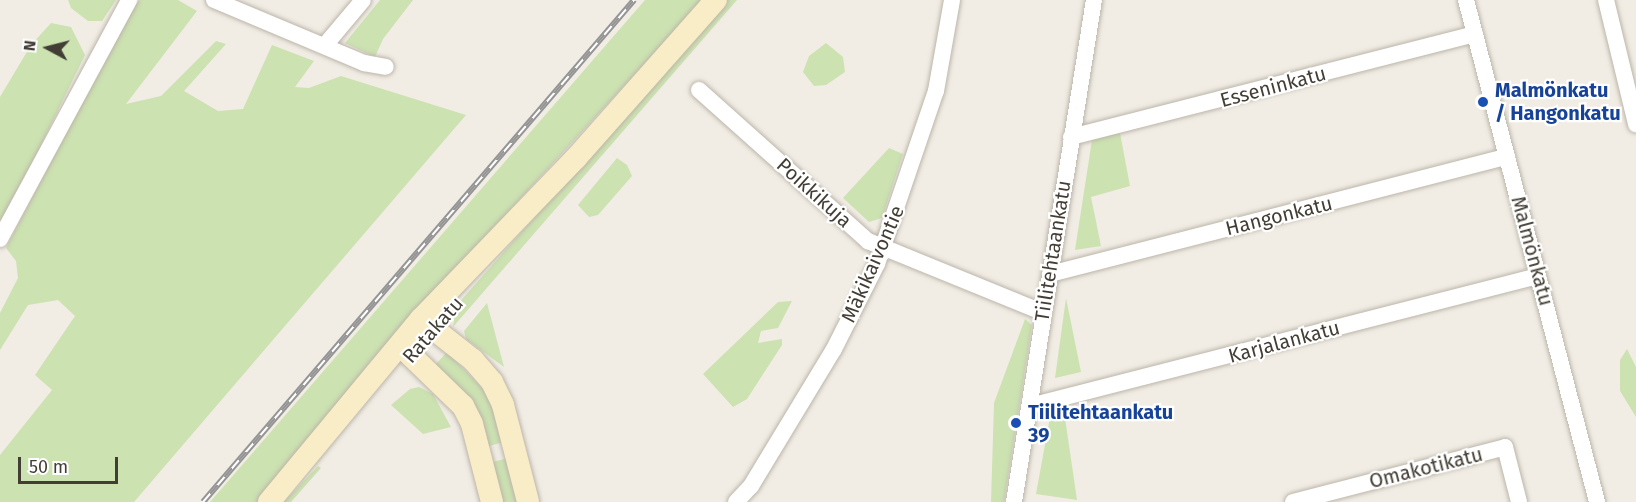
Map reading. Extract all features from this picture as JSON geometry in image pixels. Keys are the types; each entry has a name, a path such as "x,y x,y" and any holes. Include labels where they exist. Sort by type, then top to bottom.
{"main road":[{"name":"Ratakatu","path":"274,497 406,351 427,324 510,242 576,159 716,0"},
{"path":"427,324 473,360 492,382 503,405 528,502"},
{"path":"406,351 463,406 472,424 492,502"}],"street":[{"path":"0,238 129,0"},
{"path":"214,0 326,44 364,63 386,67"},
{"path":"326,44 363,0"},
{"name":"Mäkikaivontie","path":"736,502 751,486 834,349 884,248 936,91 952,0"},
{"name":"Tiilitehtaankatu","path":"1014,502 1094,0"},
{"name":"Malmönkatu","path":"1466,0 1597,502"},
{"path":"1606,0 1636,124"},
{"name":"Esseninkatu","path":"1071,137 1475,34"},
{"name":"Poikkikuja","path":"699,90 868,241 1044,312"},
{"name":"Hangonkatu","path":"1050,274 1507,158"},
{"name":"Karjalankatu","path":"1030,406 1538,276"},
{"name":"Omakotikatu","path":"1293,502 1505,447 1519,502"}],"green space":[{"path":"68,0 116,0 102,21 88,21 71,8"},
{"path":"140,0 178,0 197,11 126,104 161,96 216,41 226,44 184,91 218,111 243,109 272,45 314,61 295,87 309,88 341,76 466,115 134,502 0,502 0,455 52,390 35,375 75,316 58,300 28,305 0,350 0,313 18,278 16,261 6,248 131,8"},
{"path":"380,0 413,0 383,39 375,57 345,43"},
{"path":"645,0 703,0 370,362 259,502 210,502"},
{"path":"727,0 737,0 453,327 456,306"},
{"path":"51,23 71,27 85,55 0,229 0,97 31,45"},
{"path":"826,43 843,57 845,72 826,85 814,86 803,72 809,56"},
{"path":"1120,133 1130,186 1091,197 1101,246 1075,250 1092,140"},
{"path":"889,148 903,154 882,218 869,222 843,198"},
{"path":"617,158 627,165 632,176 598,215 589,217 578,205"},
{"path":"1066,298 1081,372 1055,378"},
{"path":"792,301 778,328 761,331 758,343 782,339 782,345 747,399 733,407 703,374 778,302"},
{"path":"487,303 504,367 466,339 464,331"},
{"path":"1025,319 1032,325 1004,502 991,502 994,403"},
{"path":"1627,349 1636,367 1636,417 1620,391 1620,360"},
{"path":"447,352 491,397 504,442 485,447 434,366"},
{"path":"419,387 433,394 451,427 423,434 391,405 410,389"},
{"path":"1064,411 1077,500 1036,494 1050,417"},
{"path":"508,458 520,502 499,502 489,463"},
{"path":"318,466 321,468 291,502 284,502"}],"railway":[{"path":"203,502 634,0"}],"place":[{"name":"Malmönkatu / Hangonkatu","path":"1483,102"},
{"name":"Tiilitehtaankatu 39","path":"1016,423"}]}
